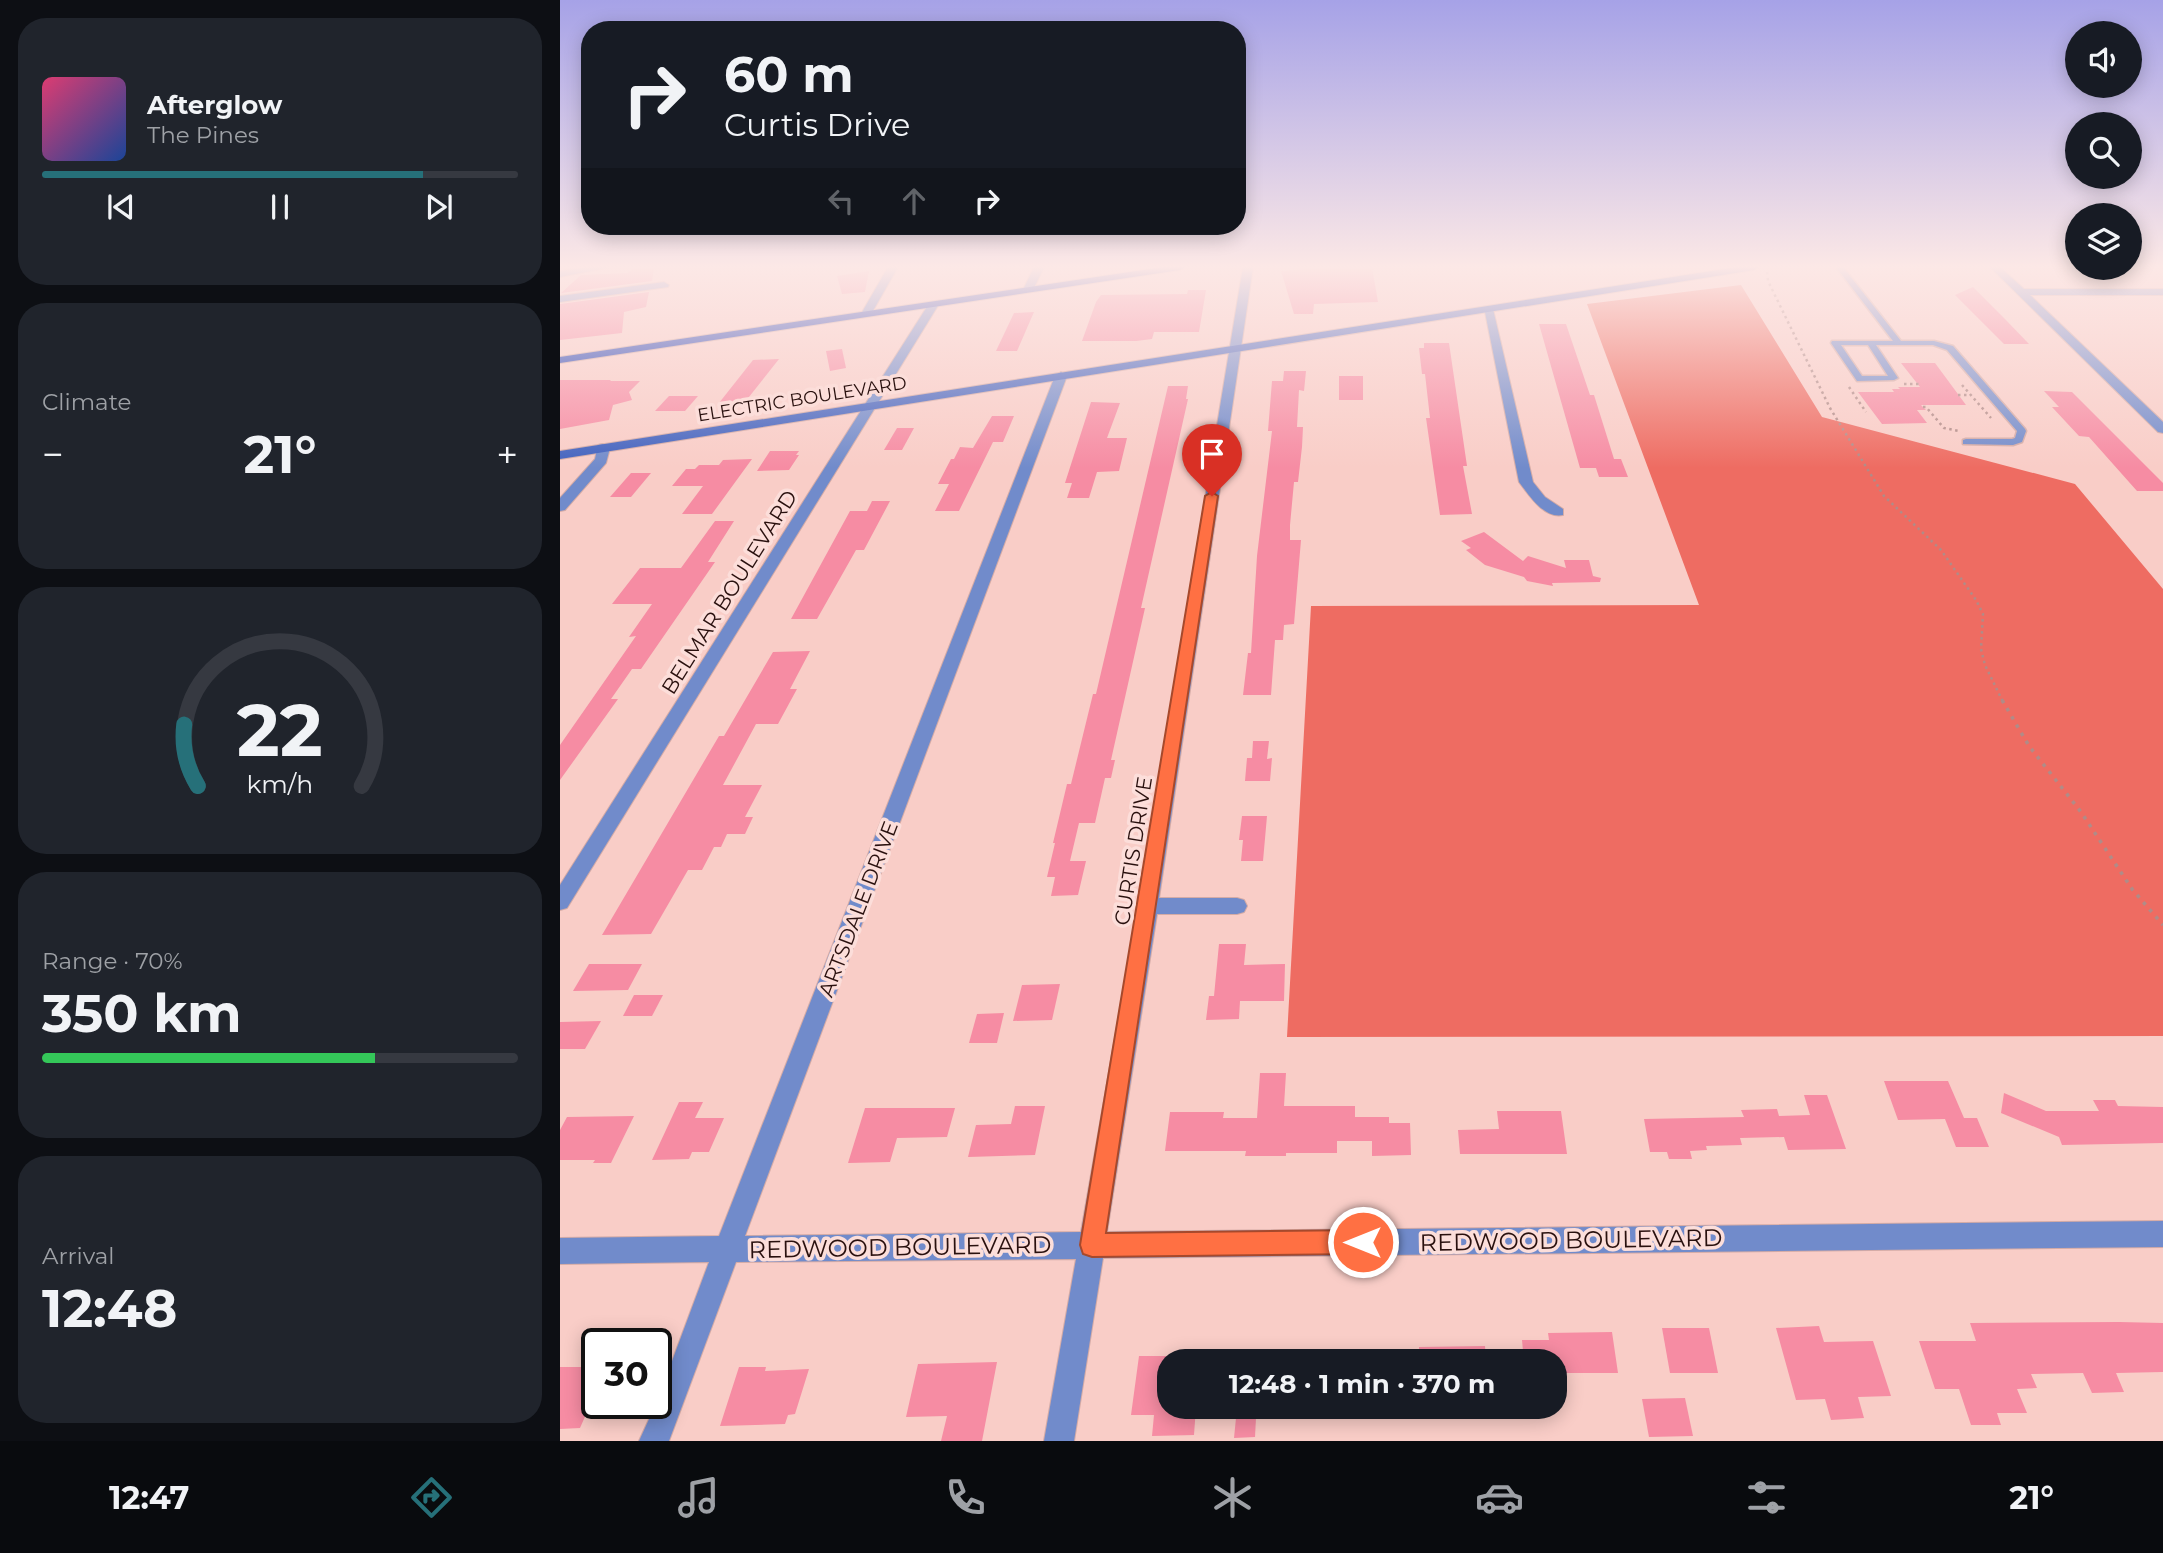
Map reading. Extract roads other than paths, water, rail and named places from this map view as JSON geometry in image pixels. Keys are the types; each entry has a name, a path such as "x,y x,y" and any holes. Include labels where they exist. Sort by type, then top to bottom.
{"main road":[{"path":"560,360 731,334"}],"street":[{"name":"BELMAR BOULEVARD","path":"560,902 915,334"},
{"name":"CURTIS DRIVE","path":"1059,1441 1238,334"},
{"name":"ELECTRIC BOULEVARD","path":"560,455 1325,334"},
{"path":"1494,334 1527,482 1540,500 1558,512"},
{"path":"2065,334 2163,429"},
{"name":"ARTSDALE DRIVE","path":"654,1441 1061,376"},
{"path":"560,507 601,460 603,448"},
{"path":"1147,906 1237,906"},
{"name":"REDWOOD BOULEVARD","path":"560,1251 2163,1234"}],"lane":[{"path":"1892,334 1899,343"},
{"path":"1870,343 1894,378 1860,379 1835,343 1870,343 1899,343 1939,344 1956,352 2019,426 2022,436 2013,442 1965,437"}]}
